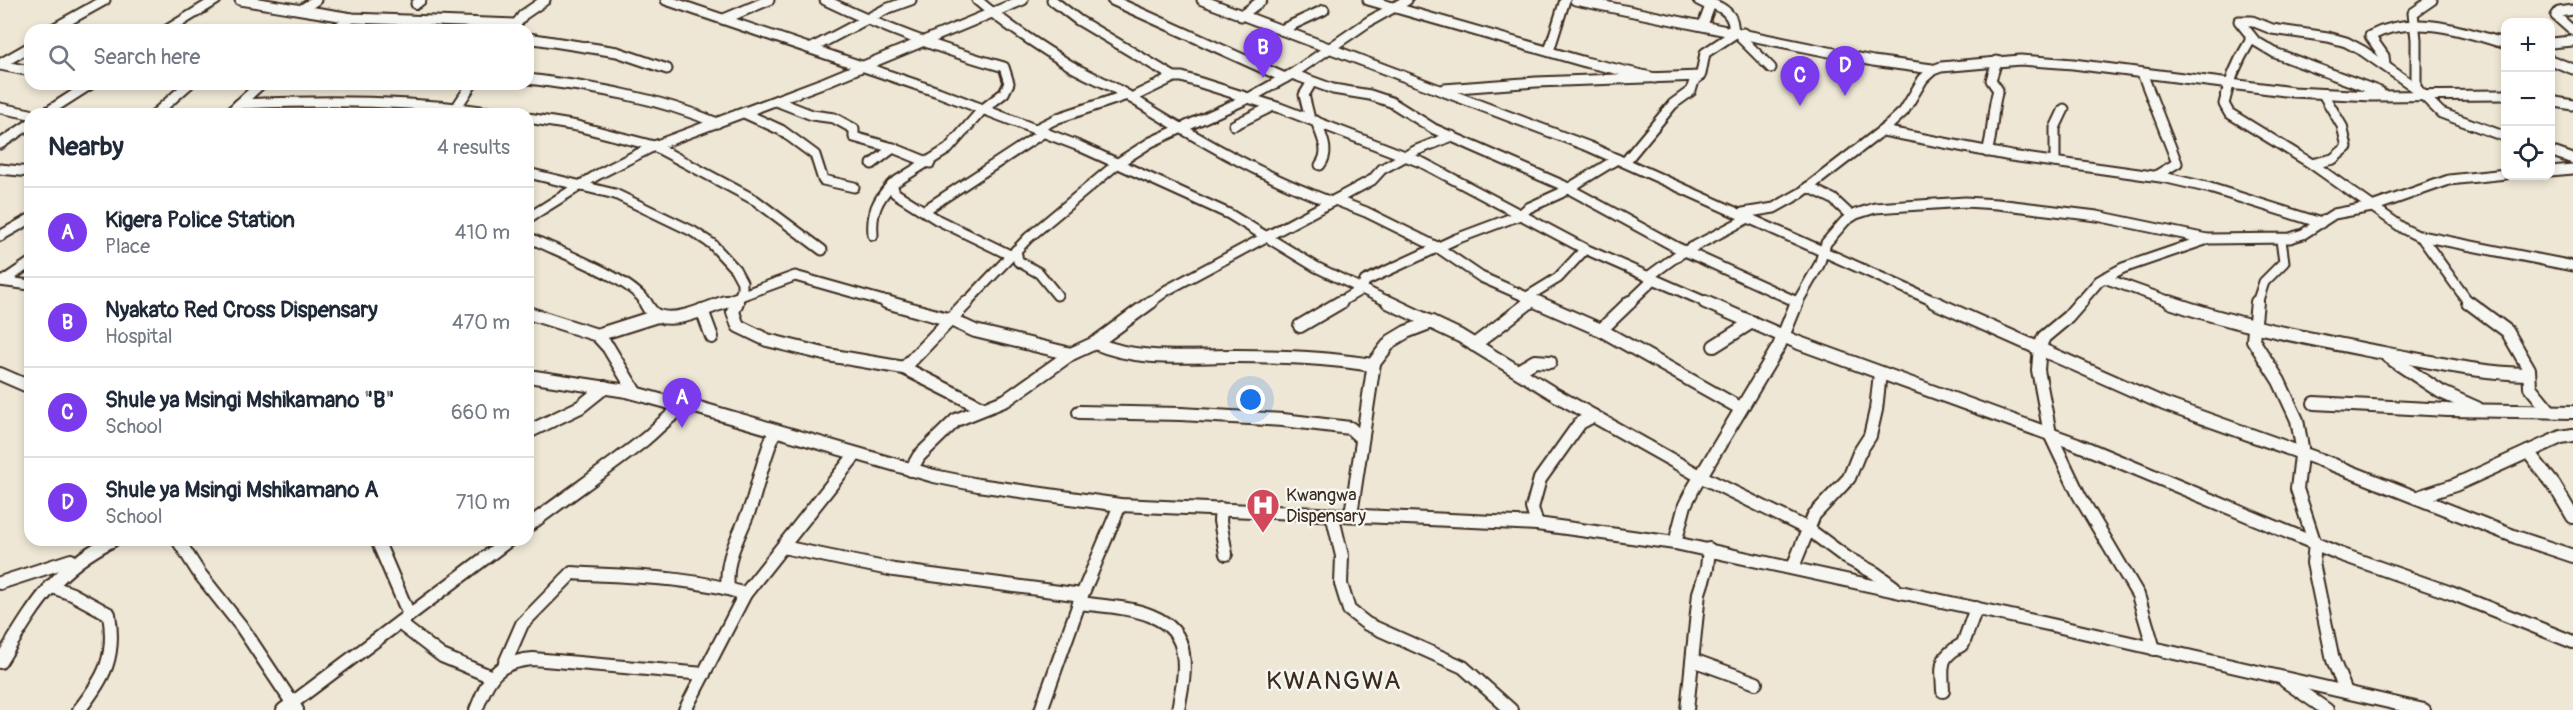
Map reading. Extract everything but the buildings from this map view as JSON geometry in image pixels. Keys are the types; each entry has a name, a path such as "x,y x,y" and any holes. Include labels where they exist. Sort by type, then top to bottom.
{"street":[{"path":"62,24 105,0"},
{"path":"178,24 216,0"},
{"path":"240,0 352,18 460,24"},
{"path":"302,9 316,0"},
{"path":"666,0 865,66 1040,130 1229,214 1316,267 1432,322 1474,345 1700,476 1808,529 1847,558 1875,573 1899,591"},
{"path":"724,19 769,0"},
{"path":"825,0 865,20 1004,67 1009,78 1008,88 1004,94 983,109 956,143 930,163 892,184 877,199 872,214 873,235"},
{"path":"812,48 865,20 910,0"},
{"path":"977,0 1072,66 1129,96 1259,173 1366,212 1437,248 1481,277 1601,330 1740,408"},
{"path":"534,214 611,166 654,146 865,66 1023,0"},
{"path":"1052,0 1078,20 1174,77"},
{"path":"1112,0 1288,76 1384,99 1452,136 1569,188 1685,251 1797,303"},
{"path":"1202,0 1621,160 2164,404 2417,497 2516,537 2573,556"},
{"path":"1241,16 1262,0"},
{"path":"1368,0 1655,78"},
{"path":"904,368 1013,252 1118,163 1151,142 1251,97 1407,0"},
{"path":"1549,51 1565,0"},
{"path":"1575,0 1873,61 1932,69 1997,61 2050,62 2229,85 2323,94 2392,95 2419,91 2501,95"},
{"path":"1698,0 1710,2 1731,17 1746,45 1771,68"},
{"path":"2419,91 2413,13 2428,5 2432,0"},
{"path":"516,24 523,15 542,1"},
{"path":"1703,25 1710,2"},
{"path":"1281,30 1324,10"},
{"path":"2573,10 2559,12 2556,16 2573,31"},
{"path":"342,24 352,18"},
{"path":"2392,95 2350,82 2275,53 2250,36 2240,20 2338,40 2363,51 2419,91 2433,106 2451,118 2501,136"},
{"path":"2385,66 2384,56 2370,36 2381,29 2414,25 2468,33 2501,43"},
{"path":"1300,326 1362,289 1365,280 1520,215 1621,160 1673,104 1691,91 1694,81 1700,76 1705,53 1738,32"},
{"path":"2250,36 2250,41 2235,67 2229,85 2224,104 2229,114 2312,164 2404,229 2421,237 2573,266"},
{"path":"534,39 621,53 648,60 667,69"},
{"path":"2555,43 2573,41"},
{"path":"0,65 24,51"},
{"path":"1987,152 1992,137 1993,105 1998,90 1991,80 1997,61"},
{"path":"2555,62 2573,69"},
{"path":"0,65 24,70"},
{"path":"1601,330 1651,278 1685,251 1746,215 1781,205 1883,131 1905,110 1916,87 1932,69"},
{"path":"2142,73 2177,164 2157,176"},
{"path":"1438,89 1700,76"},
{"path":"925,210 1058,118 1129,96 1174,77 1185,77 1251,97 1404,158 1423,163 1585,249 1783,336 1880,374 2050,434 2315,544 2451,593 2573,642"},
{"path":"534,80 606,91 678,108 717,123"},
{"path":"1312,82 1304,94 1328,152 1326,159 1320,165"},
{"path":"53,108 82,90"},
{"path":"162,108 182,90"},
{"path":"235,108 254,90"},
{"path":"457,108 468,90"},
{"path":"2312,164 2333,159 2347,147 2346,136 2336,113 2323,94"},
{"path":"239,104 355,100 428,108"},
{"path":"776,101 812,115 834,118 854,129 854,136 857,138 893,148 930,163"},
{"path":"2555,102 2573,105"},
{"path":"1234,125 1273,106"},
{"path":"0,108 24,113"},
{"path":"2055,162 2055,128 2064,109"},
{"path":"744,113 781,130 815,155 823,180 854,188"},
{"path":"534,119 612,134 654,146 755,200 822,250"},
{"path":"0,144 24,129"},
{"path":"1883,131 1987,152 2157,176 2204,186 2321,223"},
{"path":"911,470 919,456 956,420 1006,400 1071,354 1095,343 1167,290 1252,245 1264,236 1301,220 1372,180 1382,169 1452,136"},
{"path":"872,164 893,148"},
{"path":"2555,153 2573,159"},
{"path":"0,169 24,171"},
{"path":"2555,171 2573,169"},
{"path":"0,178 11,170"},
{"path":"534,174 615,194 707,241 719,251 742,282 733,312 738,326 767,340 828,355 904,368 983,408"},
{"path":"1675,543 1685,505 1700,476 1783,336 1797,303 1824,252 1826,243 1851,216 1875,208 1965,202 2097,216 2208,239 2281,240 2298,237 2334,214 2372,207 2450,180 2501,174"},
{"path":"892,184 895,193 938,220 1013,252 1018,261 1039,273 1057,295"},
{"path":"1808,187 1831,198 1851,216"},
{"path":"0,236 24,222"},
{"path":"2421,237 2468,302 2507,331 2528,365 2530,387 2549,410"},
{"path":"2154,649 2138,595 2076,488 2050,434 2039,381 2040,349 2044,337 2068,317 2104,278 2160,254 2208,239"},
{"path":"534,240 626,284 642,297 651,312 657,316 670,318 702,310 795,276 951,320 975,331 1071,354"},
{"path":"2281,240 2284,262 2264,282 2255,307 2253,326 2255,346 2277,378 2296,418 2301,444 2297,489 2315,544 2313,563 2333,660 2346,692"},
{"path":"1474,345 1530,298 1558,278 1585,249"},
{"path":"3,280 24,267"},
{"path":"2104,278 2184,307 2253,326 2384,354 2506,374 2528,374"},
{"path":"3,280 24,284"},
{"path":"702,310 712,337"},
{"path":"534,315 597,335 608,347 634,392"},
{"path":"597,335 657,316"},
{"path":"1351,514 1361,438 1373,382 1372,365 1389,342 1404,332 1432,322"},
{"path":"1714,346 1752,322"},
{"path":"1095,343 1108,349 1151,355 1321,357 1372,365"},
{"path":"2384,354 2441,392 2484,410"},
{"path":"1518,371 1536,361 1550,362"},
{"path":"0,374 24,384"},
{"path":"1796,568 1795,562 1814,515 1849,478 1859,453 1870,436 1880,374"},
{"path":"534,377 660,397 855,455 978,485 1120,505 1537,524 1675,543 1977,608 2407,708 2424,710"},
{"path":"534,429 580,407 605,387"},
{"path":"2314,403 2573,412"},
{"path":"534,521 686,406"},
{"path":"1079,412 1166,412 1261,418 1350,428 1361,438"},
{"path":"1537,524 1532,507 1540,479 1580,423 1593,416"},
{"path":"728,588 726,575 729,557 749,511 763,458 776,431"},
{"path":"2417,497 2455,485 2561,437 2573,435"},
{"path":"2528,452 2554,485 2573,517"},
{"path":"685,710 745,594 855,455"},
{"path":"1041,710 1080,599 1120,505"},
{"path":"1221,509 1220,521 1226,554"},
{"path":"1332,514 1342,560 1341,584 1349,610 1367,624 1471,672 1511,710"},
{"path":"0,583 79,557 101,546"},
{"path":"181,546 241,626 290,708 499,546"},
{"path":"378,546 398,594 404,619 439,657 492,677"},
{"path":"783,547 831,560 1080,599 1156,617 1174,627 1179,635 1183,659 1178,710"},
{"path":"1687,710 1699,592 1707,568 1709,549"},
{"path":"0,662 50,586 79,557"},
{"path":"476,710 492,677 506,663 522,624 570,573 680,580 728,588 745,594"},
{"path":"50,586 72,594 109,614 113,635 111,661 95,690 79,710"},
{"path":"1943,691 1942,662 1947,653 1963,644 1977,608"},
{"path":"506,663 533,659 704,674"},
{"path":"1693,660 1756,683"},
{"path":"2278,677 2327,710"}],"place":[{"name":"Nyakato Red Cross Dispensary","path":"1263,78"},
{"name":"Shule ya Msingi Mshikamano A","path":"1845,96"},
{"name":"Shule ya Msingi Mshikamano \"B\"","path":"1800,106"},
{"name":"Kigera Police Station","path":"682,428"},
{"name":"Kwangwa Dispensary","path":"1263,534"}],"district":[{"name":"KWANGWA","path":"1334,681"}]}
